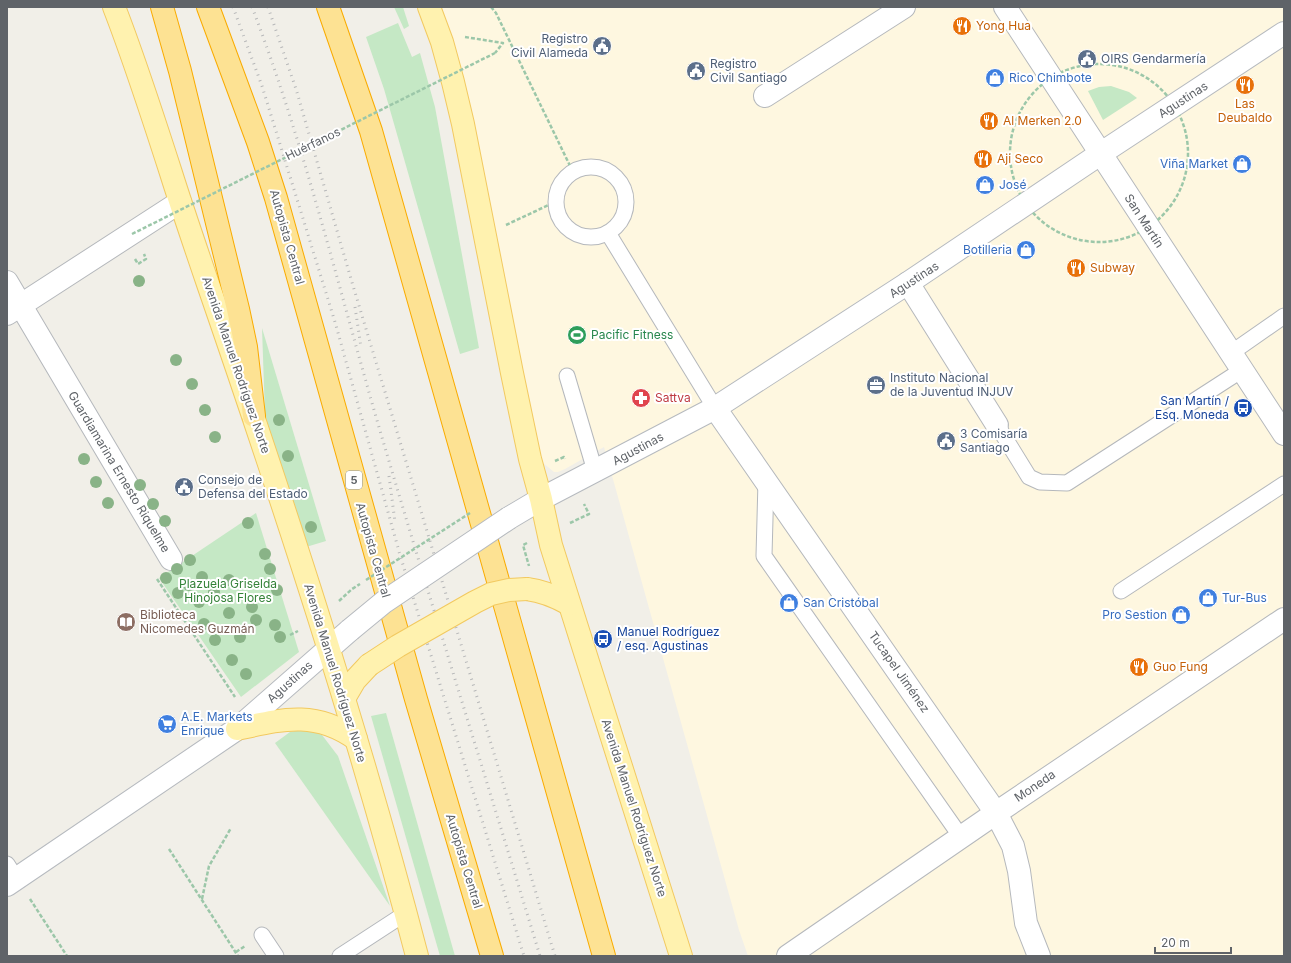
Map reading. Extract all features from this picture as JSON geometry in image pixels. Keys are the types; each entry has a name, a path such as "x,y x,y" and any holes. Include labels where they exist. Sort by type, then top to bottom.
{"highway":[{"path":"162,7 180,71 240,316 246,347 254,416"},
{"name":"Autopista Central","path":"208,7 255,134 276,198 416,699 492,956"},
{"path":"328,7 342,43 371,131 604,956"}],"main road":[{"name":"Avenida Manuel Rodríguez Norte","path":"114,7 143,88 180,202 254,416 345,697 417,956"},
{"name":"Avenida Manuel Rodríguez Norte","path":"429,7 442,42 458,103 485,231 513,381 551,545 681,956"},
{"path":"345,697 355,680 369,665 398,646 491,594 509,590 527,589 542,591 556,596 569,604"},
{"path":"237,729 271,722 297,719 314,720 331,724 356,739"}],"street":[{"path":"765,96 904,7"},
{"name":"San Martín","path":"1005,7 1284,434"},
{"name":"Agustinas","path":"10,876 237,729 384,602 509,518 541,499 715,408 908,283 1284,33"},
{"path":"14,309 180,202"},
{"name":"Guardiamarina Ernesto Riquelme","path":"7,282 14,309 171,559"},
{"path":"908,283 997,425"},
{"name":"Tucapel Jiménez","path":"715,408 996,813 1010,838 1016,855 1026,923 1039,956"},
{"name":"Moneda","path":"788,956 996,813 1284,620"}],"lane":[{"path":"597,167 618,179 624,190 626,202 624,214 618,225 608,233 597,238 584,238 573,233 563,225 557,215 555,202 557,190 563,180 573,172 584,168 597,167"},
{"path":"608,233 715,408"},
{"path":"997,425 1029,477 1040,482 1067,483 1237,362 1284,316"},
{"path":"567,376 595,471"},
{"path":"766,481 764,556 961,837"},
{"path":"1121,591 1284,484"},
{"path":"340,956 406,913"},
{"path":"262,935 276,956"}],"path":[{"path":"491,7 496,13 573,172"},
{"name":"Huérfanos","path":"132,234 495,54 503,43 446,34 442,42"},
{"path":"485,231 504,226 555,202"},
{"path":"366,580 470,513"},
{"name":"Guardiamarina Ernesto Riquelme","path":"171,559 156,578 235,697"},
{"path":"202,900 209,866 230,828"},
{"path":"169,848 238,956"},
{"path":"10,876 67,956"}],"shaded area":[{"path":"437,7 1284,7 1284,956 748,956 739,930 604,447 558,472 554,472 531,453"}],"green space":[{"path":"394,7 403,7 409,26 404,29"},
{"path":"398,23 412,57 420,53 435,107 479,348 460,354 384,89 366,37"},
{"path":"1111,86 1129,92 1137,98 1103,120 1088,91 1099,87"},
{"path":"262,328 326,541 306,547 265,415"},
{"name":"Plazuela Griselda Hinojosa Flores","path":"256,513 299,652 241,697 159,578"},
{"path":"386,713 455,956 440,956 371,716"},
{"path":"306,729 322,735 338,756 390,906 275,743 290,732"}],"railway":[{"path":"233,7 262,86 335,322 400,555 524,956"},
{"path":"252,7 272,61 307,172 386,451 540,956"},
{"path":"268,7 296,89 351,279 555,956"},
{"path":"355,307 361,347"},
{"path":"389,476 395,522"}],"place":[{"name":"Yong Hua","path":"962,26"},
{"name":"Registro Civil Alameda","path":"602,46"},
{"name":"OIRS Gendarmería","path":"1087,59"},
{"name":"Registro Civil Santiago","path":"696,71"},
{"name":"Rico Chimbote","path":"995,78"},
{"name":"Las Deubaldo","path":"1245,85"},
{"name":"Al Merken 2.0","path":"989,121"},
{"name":"Aji Seco","path":"983,159"},
{"name":"Viña Market","path":"1242,164"},
{"name":"José","path":"985,185"},
{"name":"Botilleria","path":"1026,250"},
{"name":"Subway","path":"1076,268"},
{"name":"Pacific Fitness","path":"577,335"},
{"name":"Instituto Nacional de la Juventud INJUV","path":"876,385"},
{"name":"Sattva","path":"641,398"},
{"name":"San Martín / Esq. Moneda","path":"1243,408"},
{"name":"3 Comisaría Santiago","path":"946,441"},
{"name":"Consejo de Defensa del Estado","path":"184,487"},
{"name":"Tur-Bus","path":"1208,598"},
{"name":"San Cristóbal","path":"789,603"},
{"name":"Pro Sestion","path":"1181,615"},
{"name":"Biblioteca Nicomedes Guzmán","path":"126,622"},
{"name":"Manuel Rodríguez / esq. Agustinas","path":"603,639"},
{"name":"Guo Fung","path":"1139,667"},
{"name":"A.E. Markets Enrique","path":"167,724"}]}
